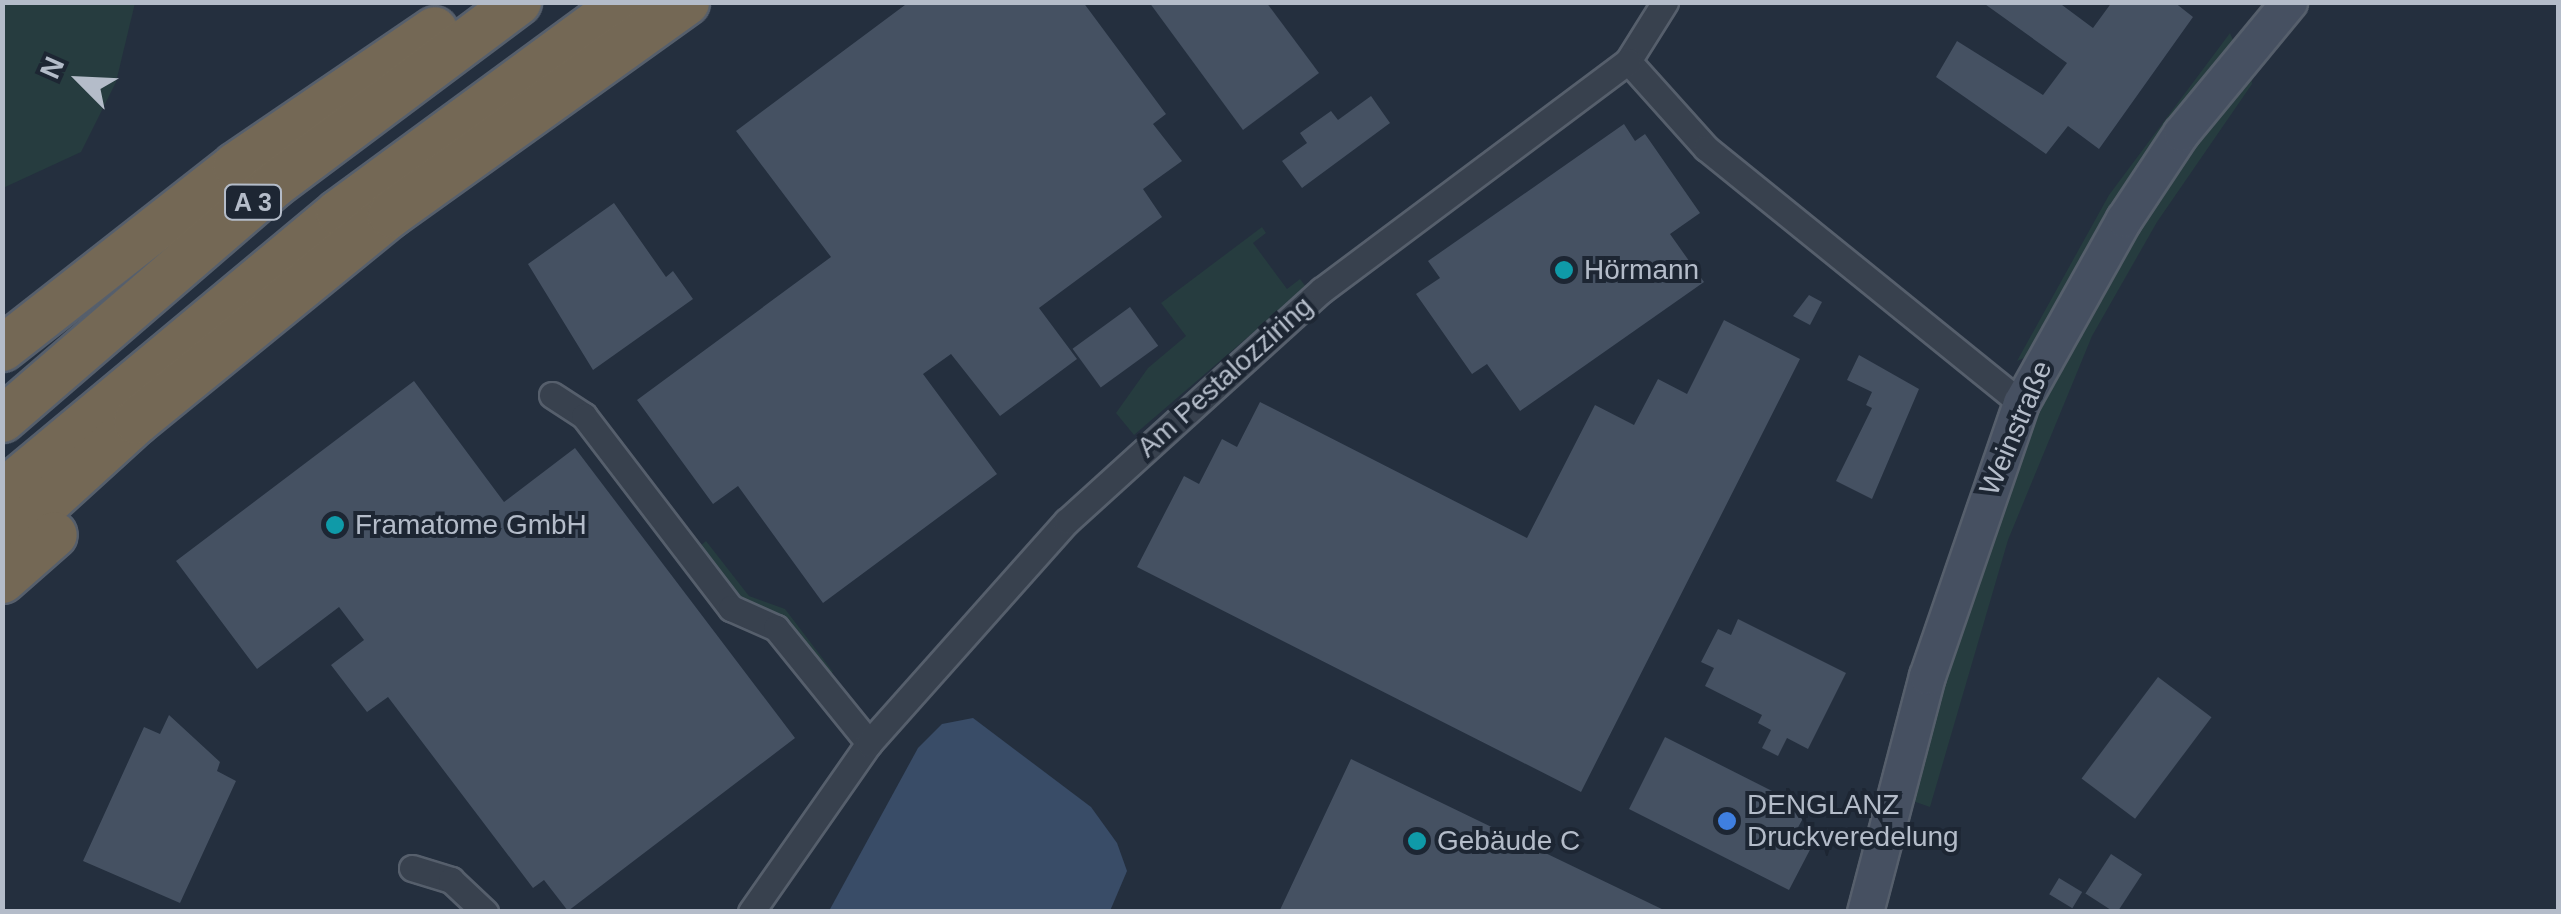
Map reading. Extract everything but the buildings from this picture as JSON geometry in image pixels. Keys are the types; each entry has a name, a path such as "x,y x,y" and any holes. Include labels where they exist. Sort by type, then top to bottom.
{"highway":[{"path":"2,348 234,164 473,2"},
{"name":"A 3","path":"2,419 273,184 518,2"},
{"name":"A 3","path":"2,492 338,212 624,2"},
{"path":"2,543 150,408 518,121 686,2"},
{"path":"2,580 518,121"}],"main road":[{"name":"Weinstraße","path":"1865,912 1927,676 2021,403 2124,219 2181,133 2289,2"}],"street":[{"name":"Am Pestalozziring","path":"751,912 868,742 1044,546 1238,360 1628,61 1665,2"},
{"path":"1628,61 1706,148 2021,403"},
{"path":"552,395 584,416 731,608 776,628 868,742"},
{"path":"412,868 450,880 485,912"}],"green space":[{"path":"3,2 135,3 116,82 81,152 3,188"},
{"path":"2230,33 2235,45 2035,353 2017,361 2109,195"},
{"path":"2251,70 2252,84 2157,222 2092,336 2008,540 1930,807 1907,799 1932,703 2037,411 2149,205"},
{"path":"1262,227 1266,233 1253,243 1287,289 1300,279 1306,287 1134,435 1116,413 1148,368 1186,336 1161,303"},
{"path":"706,541 749,596 785,609 833,672 827,676 780,615 744,603 700,546"}],"water":[{"path":"973,718 1091,807 1117,843 1127,871 1110,911 829,911 918,748 942,724"}],"place":[{"name":"Hörmann","path":"1564,270"},
{"name":"Framatome GmbH","path":"335,525"},
{"name":"DENGLANZ Druckveredelung","path":"1727,821"},
{"name":"Gebäude C","path":"1417,841"}]}
